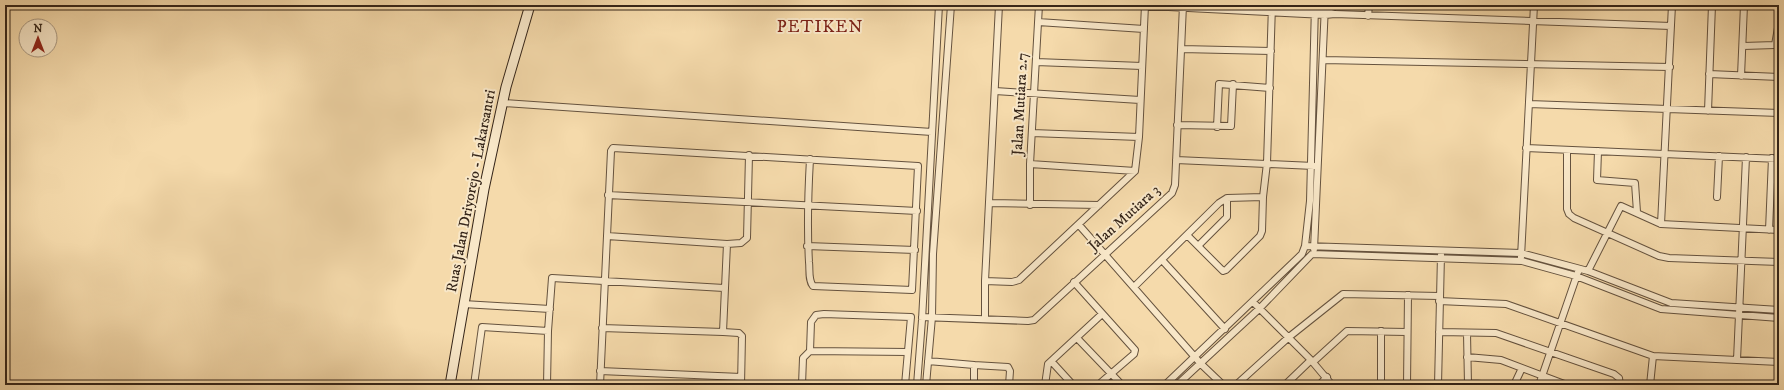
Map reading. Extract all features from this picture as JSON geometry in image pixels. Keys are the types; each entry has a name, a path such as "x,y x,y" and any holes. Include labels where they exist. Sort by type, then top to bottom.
{"main road":[{"name":"Ruas Jalan Driyorejo - Lakarsantri","path":"450,385 484,189 503,103 530,5"}],"street":[{"path":"917,385 939,5"},
{"path":"926,385 932,317 933,254 951,5"},
{"path":"985,319 985,281 999,5"},
{"name":"Jalan Mutiara 2.7","path":"1030,205 1033,94 1039,5"},
{"path":"1129,5 1325,10 1335,14 1368,16 1534,20 1671,26"},
{"path":"985,281 1016,281 1079,225 1135,171 1139,137 1145,5"},
{"path":"1247,5 1272,8"},
{"path":"1368,16 1369,5"},
{"path":"1522,261 1521,253 1534,5"},
{"path":"1661,224 1668,109 1672,5"},
{"path":"1708,111 1712,5"},
{"path":"1741,76 1744,5"},
{"name":"Jalan Mutiara 3","path":"922,317 1032,321 1174,190 1183,6"},
{"path":"1187,235 1219,269 1223,271 1226,270 1260,236 1263,223 1263,197 1267,163 1272,8"},
{"path":"1165,385 1302,254 1305,246 1310,202 1315,10"},
{"path":"1177,385 1259,309 1312,254 1315,246 1325,10"},
{"path":"1038,22 1144,29"},
{"path":"1743,46 1775,44 1779,22"},
{"path":"1181,49 1271,51"},
{"path":"1323,60 1670,67"},
{"path":"1036,62 1142,66"},
{"path":"1709,74 1779,77"},
{"path":"1217,127 1219,84 1270,88"},
{"path":"1177,125 1217,127 1231,126 1233,84"},
{"path":"995,91 1140,100"},
{"path":"503,103 932,132"},
{"path":"1529,104 1779,113"},
{"path":"1032,133 1139,137"},
{"path":"600,385 608,195 611,151 613,148 749,155 918,166 912,290 813,286 810,280 807,246 807,206 810,159"},
{"path":"1526,148 1779,158"},
{"path":"1567,150 1568,213 1574,218 1659,256 1779,262"},
{"path":"1598,151 1597,180 1635,182 1637,187 1637,212"},
{"path":"606,236 727,244 741,243 747,238 749,155"},
{"path":"1717,197 1719,156"},
{"path":"1737,360 1746,157"},
{"path":"1769,230 1772,158"},
{"path":"1176,160 1318,166"},
{"path":"1030,164 1135,171"},
{"path":"608,195 917,211"},
{"path":"1134,287 1215,206 1227,198 1263,197"},
{"path":"1198,246 1227,217 1227,198"},
{"path":"990,203 1099,206"},
{"path":"1588,272 1621,206 1661,224 1779,230"},
{"path":"1079,225 1201,364 1223,385"},
{"path":"723,332 727,244"},
{"path":"807,246 914,250"},
{"path":"1305,246 1521,253 1588,272 1671,304 1779,310"},
{"path":"1438,385 1441,250"},
{"path":"1302,254 1522,261 1576,276 1661,309 1779,318"},
{"path":"1162,260 1225,329"},
{"path":"1539,385 1579,269"},
{"path":"547,385 548,331 552,278 724,288"},
{"path":"1074,282 1135,350 1134,354 1098,385"},
{"path":"1236,385 1289,337 1343,294 1408,295 1502,304 1653,356 1779,362"},
{"path":"1407,385 1408,295"},
{"path":"1253,302 1312,361 1327,377 1332,385"},
{"path":"463,304 550,309"},
{"path":"802,385 803,358 810,351 811,322 816,315 824,314 911,317 905,385"},
{"path":"1045,385 1046,368 1048,364 1052,362 1102,314"},
{"path":"474,385 482,327 548,331"},
{"path":"602,328 723,332 739,334 742,336 741,385"},
{"path":"1285,385 1347,331 1407,332"},
{"path":"1381,331 1381,385"},
{"path":"1439,332 1496,334 1614,374 1619,378 1620,385"},
{"path":"1467,333 1466,357 1468,384 1493,385"},
{"path":"1077,338 1122,385"},
{"path":"810,351 908,352"},
{"path":"1650,385 1653,356"},
{"path":"1466,357 1494,359 1567,385"},
{"path":"928,361 1008,367 1010,370 1009,385"},
{"path":"1052,362 1073,385"},
{"path":"974,365 974,385"},
{"path":"1514,385 1522,368"},
{"path":"600,370 741,377"},
{"path":"1319,385 1327,377"}],"district":[{"name":"PETIKEN","path":"820,27"}]}
